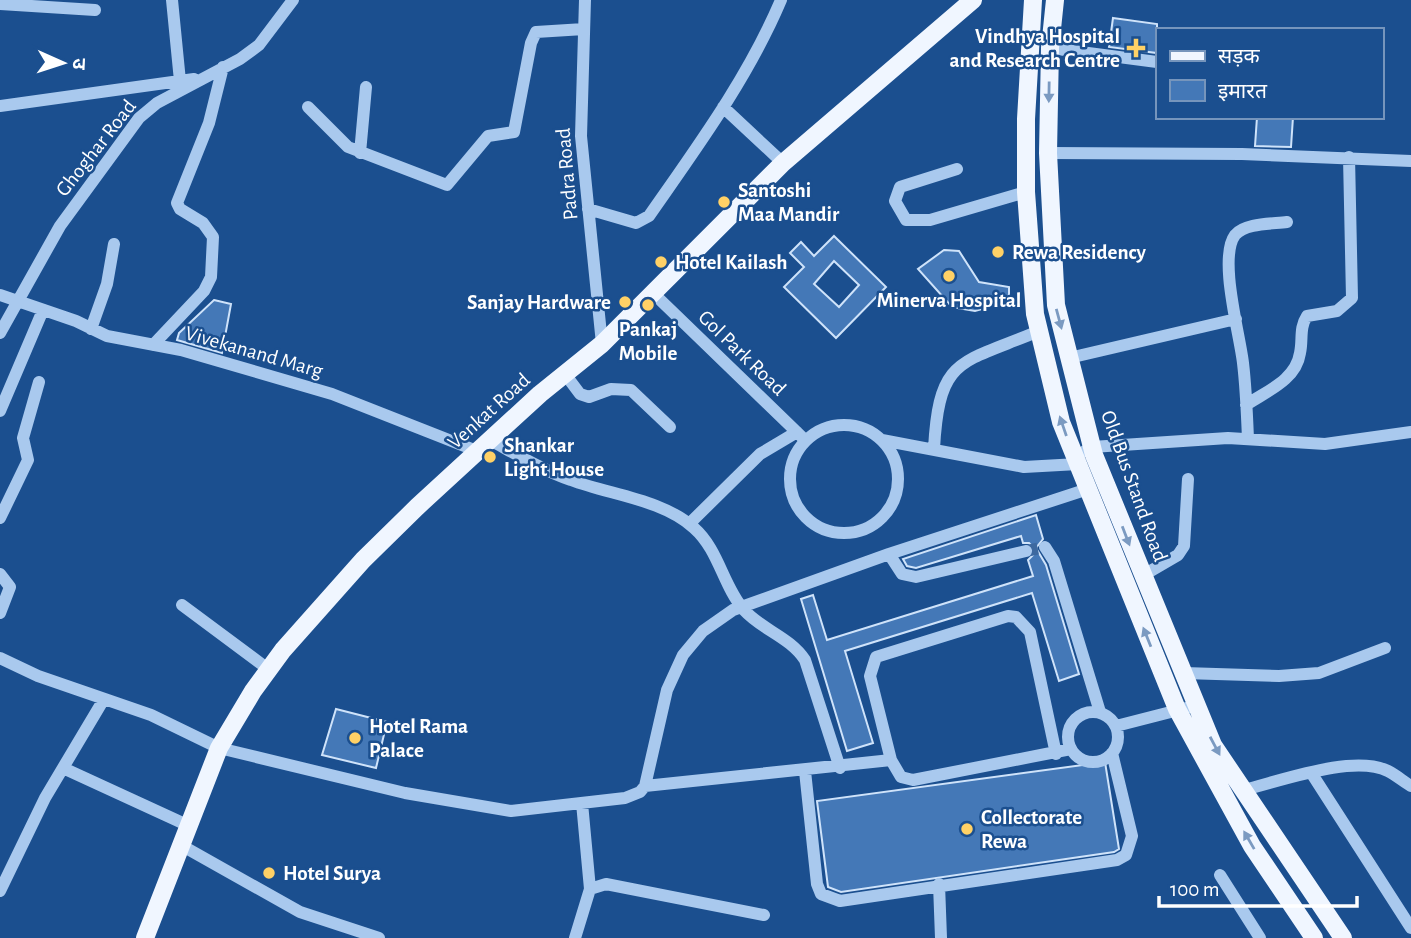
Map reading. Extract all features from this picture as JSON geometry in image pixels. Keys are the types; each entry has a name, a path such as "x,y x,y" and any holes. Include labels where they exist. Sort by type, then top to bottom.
{"main road":[{"name":"Venkat Road","path":"145,938 219,748 268,669 363,560 483,445 602,344 783,163 973,0"},
{"name":"Old Bus Stand Road","path":"1033,0 1026,119 1026,192 1035,314 1061,422 1177,709 1252,846 1314,938"},
{"name":"Old Bus Stand Road","path":"1055,0 1050,48 1048,153 1056,305 1093,447 1142,576 1213,745 1343,938"}],"street":[{"path":"172,0 180,81"},
{"name":"Ghoghar Road","path":"0,333 60,226 139,118 157,103 259,45 293,0"},
{"name":"Padra Road","path":"585,0 581,136 602,344"},
{"path":"588,209 636,222 649,216 723,107 770,26 781,0"},
{"path":"0,4 95,10"},
{"path":"307,107 341,140 360,153 447,185 488,136 514,132 531,43 536,32 584,29"},
{"path":"1050,48 1156,62"},
{"path":"153,345 204,291 211,277 213,237 203,223 180,209 177,203 209,123 223,67"},
{"path":"0,106 200,78"},
{"path":"360,153 366,87"},
{"path":"723,107 783,163"},
{"path":"1048,153 1349,157 1411,161"},
{"path":"1246,405 1293,374 1300,354 1302,323 1307,316 1337,311 1352,298 1349,157"},
{"path":"957,169 900,187 895,201 906,220 930,220 1026,192"},
{"path":"1248,439 1229,261 1231,243 1237,233 1248,227 1287,222"},
{"path":"91,329 107,284 114,244"},
{"name":"Gol Park Road","path":"653,293 801,436"},
{"name":"Vivekanand Marg","path":"0,295 126,342 181,350 332,394 483,445 571,481 674,515 689,524"},
{"path":"0,411 43,310"},
{"path":"1069,358 1236,319"},
{"path":"934,449 936,407 942,387 953,370 1039,331"},
{"path":"565,374 580,394 589,397 611,389 631,390 670,427"},
{"path":"0,518 28,460 23,438 39,382"},
{"path":"801,436 789,479 793,500 805,518 823,530 844,534 865,529 883,517 895,499 898,478 894,457 882,440 864,428 844,424 823,428 801,436 761,454 689,524 709,545 741,607 763,627 798,649 805,660 840,768"},
{"path":"882,440 1024,467 1076,460 1093,447 1248,439 1325,444 1411,432"},
{"path":"1142,576 1178,555 1184,546 1188,479"},
{"path":"645,786 667,690 683,656 703,631 741,607 889,554 1088,489"},
{"path":"805,771 817,884 821,894 840,901 939,884 1117,860 1126,855 1132,836 1112,753 1118,740 1116,726 1100,712 1054,561 1045,547"},
{"path":"889,554 906,577 929,576 1026,551"},
{"path":"0,574 10,587 0,613"},
{"path":"182,605 268,669"},
{"path":"1056,754 1030,632 1016,617 1008,616 876,657 870,676 891,760 901,777 913,779 1056,754 1071,749"},
{"path":"1184,673 1279,677 1319,673 1385,648"},
{"path":"0,658 38,676 151,715 219,748 480,808 512,811 582,803 632,796 645,786 840,768 891,760"},
{"path":"1,886 63,768 104,699"},
{"path":"1116,726 1198,705"},
{"path":"1100,712 1086,713 1074,720 1068,733 1071,749 1079,758 1093,762 1112,753"},
{"path":"1243,790 1364,765 1387,771 1411,786"},
{"path":"63,768 187,825"},
{"path":"1312,774 1411,928"},
{"path":"575,938 590,888 582,803"},
{"path":"180,844 300,912 379,938"},
{"path":"1220,875 1260,938"},
{"path":"590,888 606,884 764,915"},
{"path":"939,884 941,938"}],"building":[{"path":"1113,18 1157,24 1156,53 1109,47"},
{"path":"1257,119 1293,119 1291,147 1255,146"},
{"path":"834,236 886,287 836,338 784,287 804,267 790,253 801,242 814,256","holes":["834,261 859,285 839,307 814,284"]},
{"name":"Minerva Hospital","path":"944,250 959,251 979,282 1009,287 1009,295 993,306 975,311 952,307 918,269"},
{"path":"214,300 231,304 222,353 177,340 179,333"},
{"path":"1036,515 1043,539 1036,548 1046,565 1079,674 1059,681 1032,593 845,651 873,743 847,751 801,599 813,595 827,640 1033,576 1028,560 1034,554 1034,548 1029,543 1023,543 1021,536 916,568 907,566 903,559"},
{"name":"Hotel Rama Palace","path":"336,709 387,722 376,768 322,755"},
{"name":"Collectorate Rewa","path":"1105,762 1119,849 1114,852 841,892 828,887 817,801"}],"tunnel":[{"path":"1026,551 1045,547"}],"place":[{"name":"Vindhya Hospital and Research Centre","path":"1136,48"},
{"name":"Santoshi Maa Mandir","path":"724,202"},
{"name":"Rewa Residency","path":"998,252"},
{"name":"Hotel Kailash","path":"661,262"},
{"name":"Minerva Hospital","path":"949,276"},
{"name":"Sanjay Hardware","path":"625,302"},
{"name":"Pankaj Mobile","path":"648,305"},
{"name":"Shankar Light House","path":"490,457"},
{"name":"Hotel Rama Palace","path":"355,738"},
{"name":"Collectorate Rewa","path":"967,829"},
{"name":"Hotel Surya","path":"269,873"}]}
